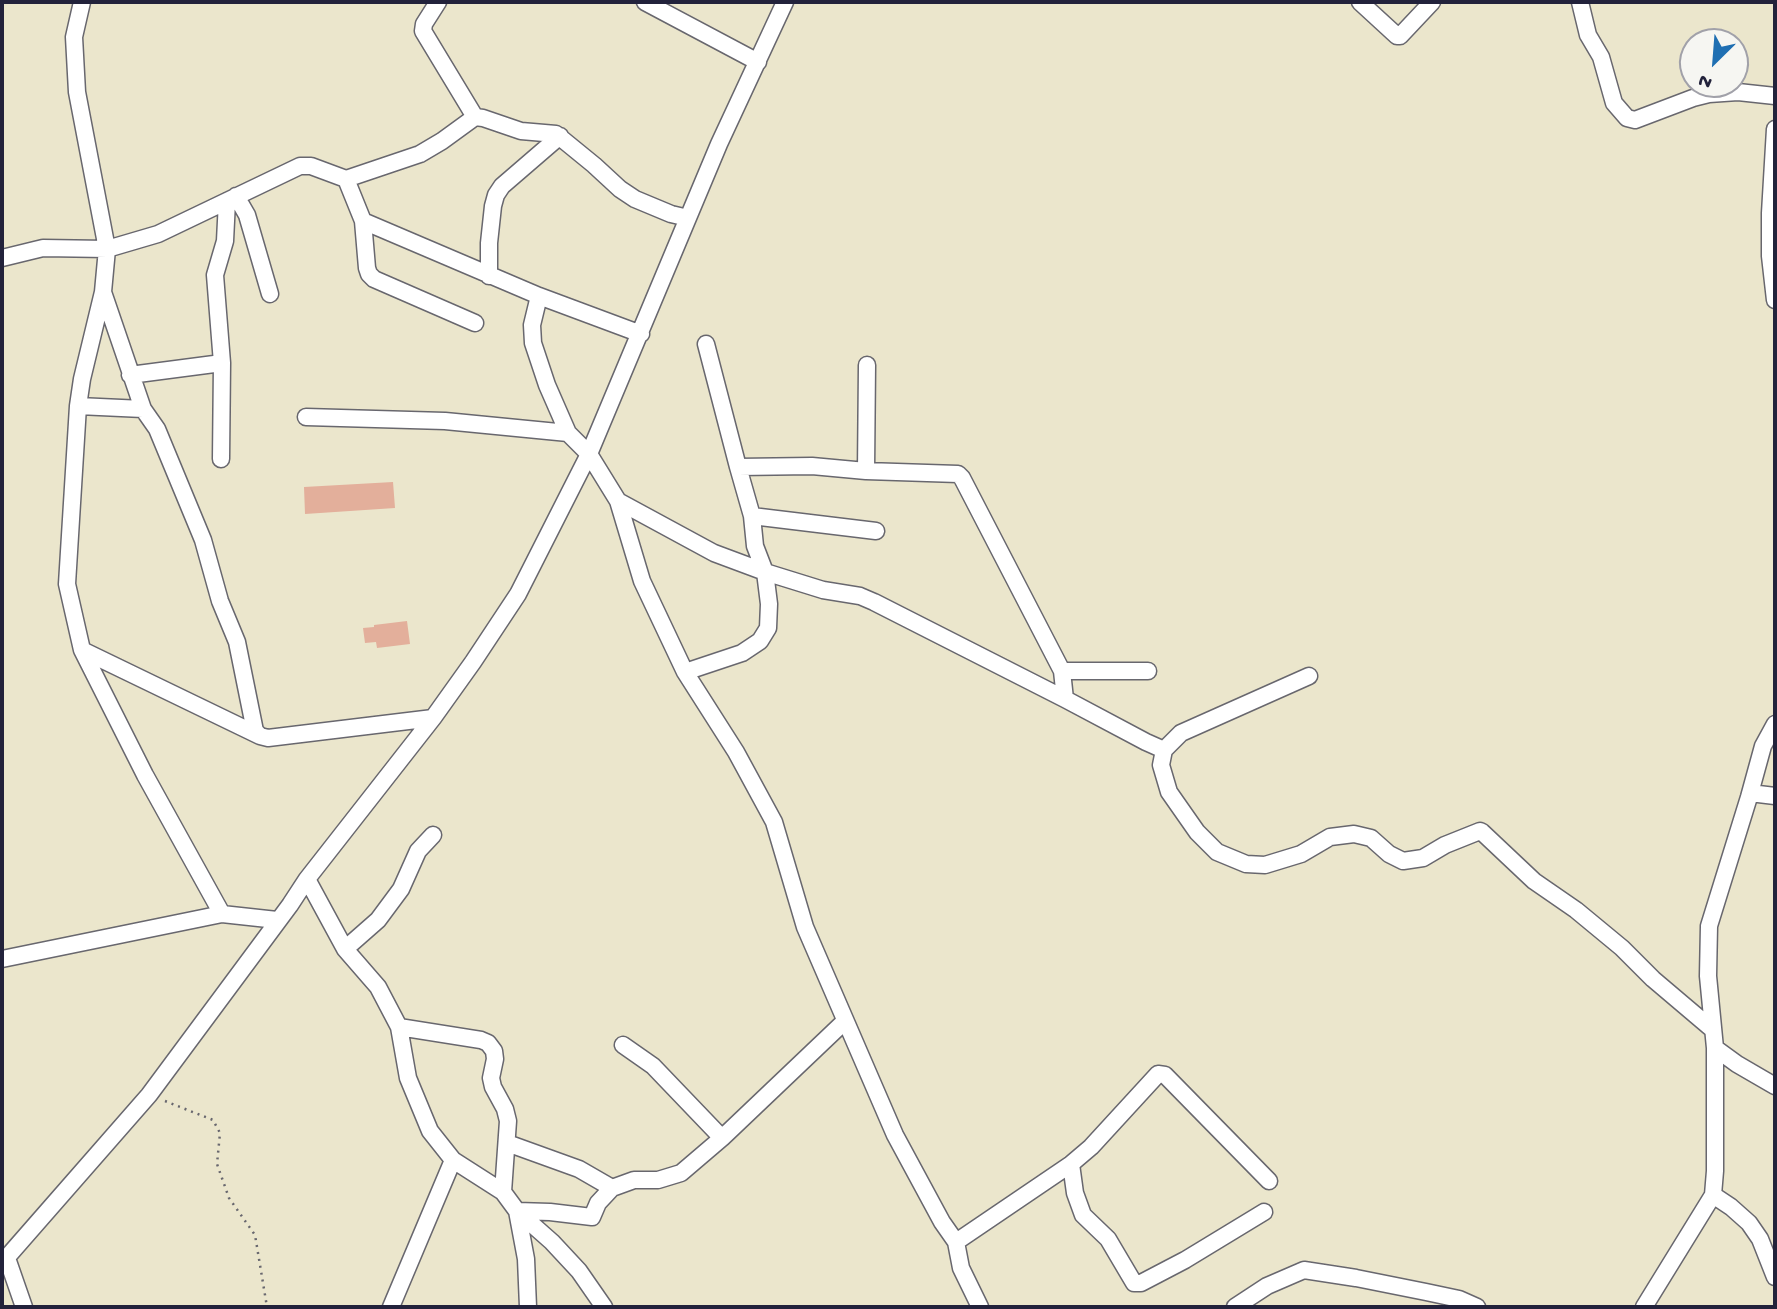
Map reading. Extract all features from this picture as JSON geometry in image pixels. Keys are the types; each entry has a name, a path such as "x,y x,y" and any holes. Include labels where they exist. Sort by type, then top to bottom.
{"street":[{"path":"82,2 74,37 77,92 107,249 103,292 78,406 67,584 82,650 145,775 222,914"},
{"path":"438,2 422,31 475,117"},
{"path":"645,2 758,62"},
{"path":"24,1307 4,1261 149,1095 307,879 433,718 518,594 589,454 719,144 785,2"},
{"path":"1360,2 1400,36 1432,2"},
{"path":"1580,2 1588,35 1601,57 1614,103 1627,118 1635,120 1709,94 1731,92 1775,96"},
{"path":"3,256 43,248 107,249 158,234 300,166 311,166 346,179 420,154 475,117 521,131 551,132 635,199 671,215 688,218"},
{"path":"1775,130 1770,256 1775,300"},
{"path":"489,276 489,243 496,195 502,186 559,136"},
{"path":"346,179 363,221 366,268 369,274 374,279 475,323"},
{"path":"232,198 247,215 270,294"},
{"path":"221,459 222,363 215,275 225,241 232,198"},
{"path":"363,221 538,296 640,334"},
{"path":"103,292 143,409 158,429 203,540 220,601 237,642 255,730 260,736"},
{"path":"538,296 532,325 533,343 568,433 589,454 618,502 642,581 685,672 736,752 774,822 805,927 895,1135 942,1222 956,1242 961,1268 980,1307"},
{"path":"685,672 742,653 760,641 768,628 769,604 765,572 755,546 752,516 706,344"},
{"path":"130,375 222,363"},
{"path":"866,471 867,365"},
{"path":"78,406 143,409"},
{"path":"306,417 445,421 568,433"},
{"path":"737,467 954,472 962,478 1062,671 1065,699"},
{"path":"618,502 714,553 822,590 860,596 874,602 1164,750"},
{"path":"752,516 876,531"},
{"path":"82,650 268,738 433,718"},
{"path":"1062,671 1147,671"},
{"path":"1309,676 1181,733 1164,750 1161,765 1169,792 1197,832 1217,852 1246,864 1265,865 1301,854 1330,837 1354,834 1371,838 1389,855 1403,861 1423,858 1444,845 1480,831 1535,881 1613,940 1653,979 1713,1029"},
{"path":"1644,1307 1713,1195 1715,1048 1708,976 1709,926 1763,746 1775,724"},
{"path":"1750,793 1775,796"},
{"path":"345,948 378,920 401,888 418,851 433,835"},
{"path":"307,879 345,948 378,987 398,1027 408,1078 430,1131 453,1160 503,1192 517,1210 579,1271 604,1307"},
{"path":"2,958 222,914 277,920"},
{"path":"517,1210 592,1217 598,1203 611,1188 634,1180 658,1180 681,1173 722,1138 845,1021"},
{"path":"398,1027 481,1040 488,1043 494,1051 491,1078 508,1121 503,1192"},
{"path":"623,1045 653,1066 722,1138"},
{"path":"1715,1048 1737,1064 1772,1079"},
{"path":"956,1242 1071,1164 1091,1147 1158,1074 1165,1075 1269,1181"},
{"path":"507,1143 579,1169 611,1188"},
{"path":"391,1307 453,1160"},
{"path":"1071,1164 1075,1193 1083,1215 1108,1239 1134,1283 1141,1283 1185,1260 1264,1212"},
{"path":"1713,1195 1749,1223 1760,1238 1775,1277"},
{"path":"517,1210 526,1259 528,1307"},
{"path":"1235,1307 1267,1286 1304,1270 1459,1299 1477,1307"}],"path":[{"path":"149,1095 213,1120 220,1133 218,1164 229,1198 255,1235 267,1307"}],"building":[{"path":"393,482 395,508 305,514 304,487"},
{"path":"407,621 410,644 377,648 376,642 365,643 363,628"}]}
